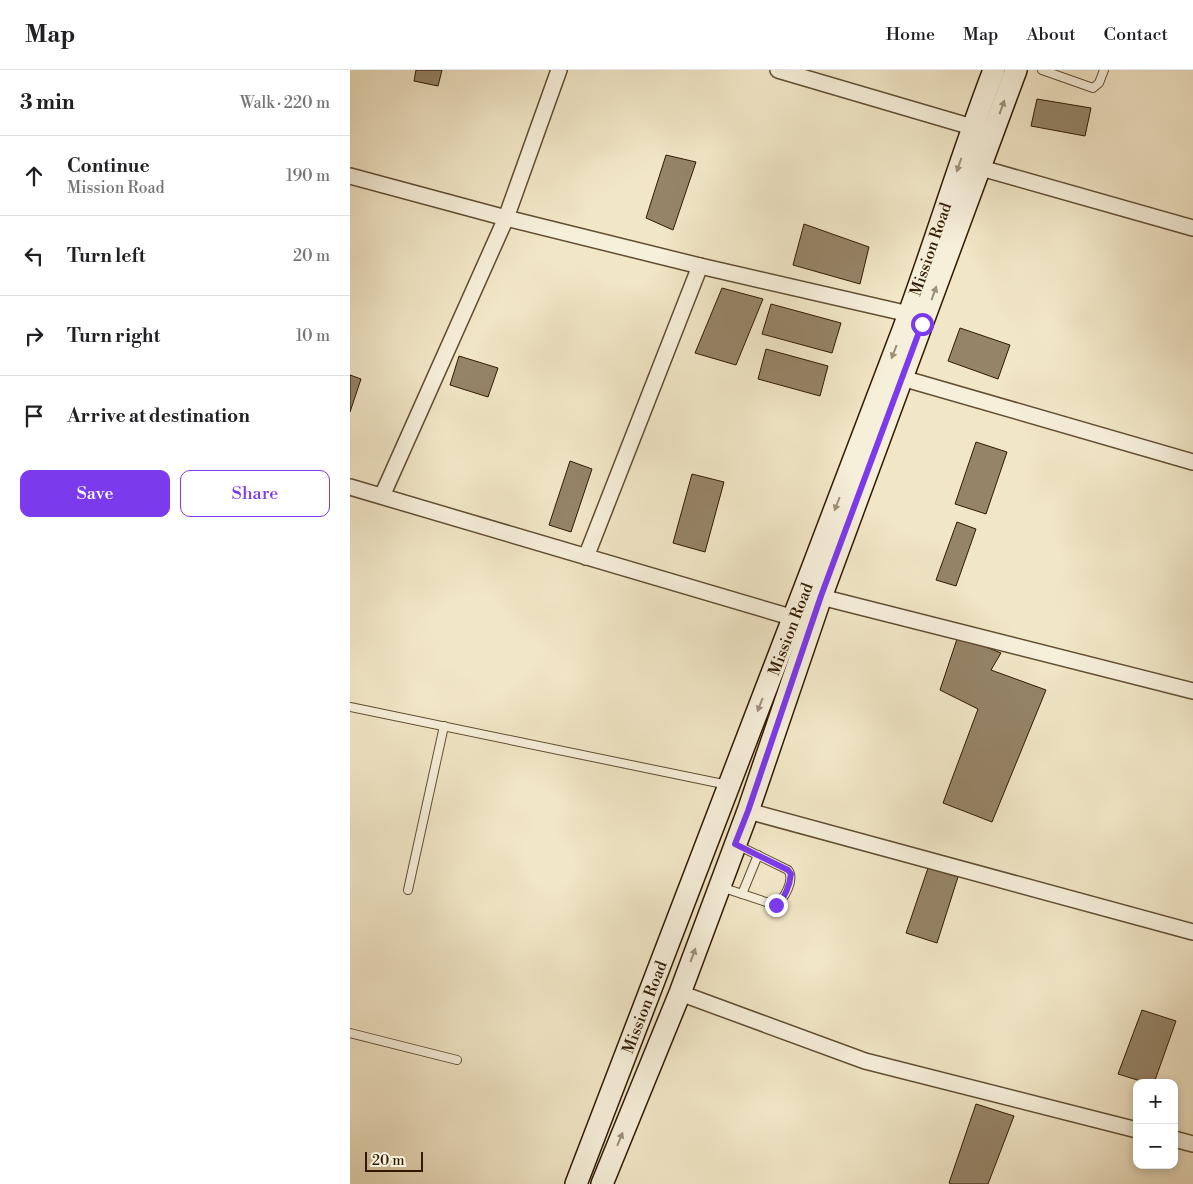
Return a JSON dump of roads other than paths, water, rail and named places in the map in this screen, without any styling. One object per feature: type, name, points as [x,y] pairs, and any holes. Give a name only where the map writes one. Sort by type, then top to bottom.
[{"type":"street","points":[[382,496],[506,218],[558,70]]},
{"type":"street","points":[[778,70],[972,127]]},
{"type":"street","name":"Mission Road","points":[[576,1184],[909,314],[972,127],[994,70]]},
{"type":"street","name":"Mission Road","points":[[602,1184],[680,993],[748,811],[821,596],[1016,70]]},
{"type":"street","points":[[980,168],[1193,228]]},
{"type":"street","points":[[350,176],[506,218],[700,266],[909,314]]},
{"type":"street","points":[[586,557],[700,266]]},
{"type":"street","points":[[902,378],[1193,462]]},
{"type":"street","points":[[350,487],[794,618]]},
{"type":"street","points":[[821,596],[1193,692]]},
{"type":"street","points":[[748,811],[1193,932]]},
{"type":"street","points":[[680,993],[865,1061],[1133,1129]]},
{"type":"street","points":[[1178,1141],[1193,1144]]},
{"type":"lane","points":[[1047,71],[1093,88],[1099,83],[1104,70]]},
{"type":"lane","points":[[350,707],[728,785]]},
{"type":"lane","points":[[408,890],[444,726]]},
{"type":"lane","points":[[719,886],[776,905],[780,903],[787,890],[791,878],[788,870],[735,844]]},
{"type":"lane","points":[[742,894],[758,855]]},
{"type":"lane","points":[[350,1033],[457,1060]]}]
